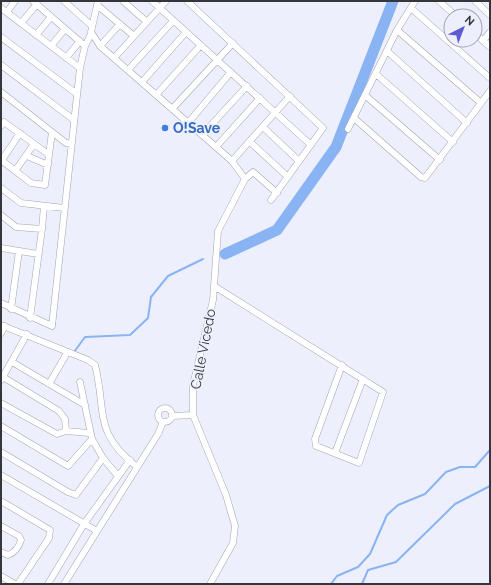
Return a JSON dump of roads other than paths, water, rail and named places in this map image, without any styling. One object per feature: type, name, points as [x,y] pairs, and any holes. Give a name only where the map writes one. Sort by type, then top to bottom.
[{"type":"street","points":[[6,12],[15,1]]},
{"type":"street","points":[[64,1],[92,26]]},
{"type":"street","points":[[123,1],[147,22]]},
{"type":"street","points":[[152,1],[311,145]]},
{"type":"street","points":[[114,58],[166,1]]},
{"type":"street","points":[[187,1],[324,128],[271,200]]},
{"type":"street","points":[[348,129],[398,30],[416,1]]},
{"type":"street","points":[[440,1],[447,8]]},
{"type":"street","points":[[475,1],[490,15]]},
{"type":"street","points":[[21,24],[35,3],[85,46]]},
{"type":"street","points":[[1,303],[30,318],[52,326],[80,68],[85,46],[91,34],[98,3],[134,36]]},
{"type":"street","points":[[1,8],[80,68]]},
{"type":"street","points":[[411,8],[490,78]]},
{"type":"street","points":[[36,35],[52,17]]},
{"type":"street","points":[[128,70],[173,21]]},
{"type":"street","points":[[100,46],[120,24]]},
{"type":"street","points":[[51,46],[65,29]]},
{"type":"street","points":[[398,30],[481,103]]},
{"type":"street","points":[[142,82],[186,32]]},
{"type":"street","points":[[490,32],[483,41],[490,46]]},
{"type":"street","points":[[91,34],[100,46],[232,161],[245,179],[253,172],[277,193]]},
{"type":"street","points":[[1,37],[78,94]]},
{"type":"street","points":[[66,58],[80,42]]},
{"type":"street","points":[[172,109],[232,43]]},
{"type":"street","points":[[156,95],[201,45]]},
{"type":"street","points":[[387,51],[467,123]]},
{"type":"street","points":[[1,65],[74,120]]},
{"type":"street","points":[[188,123],[231,72]]},
{"type":"street","points":[[376,74],[453,142]]},
{"type":"street","points":[[202,135],[247,86]]},
{"type":"street","points":[[354,118],[421,177],[425,178],[440,160],[490,91]]},
{"type":"street","points":[[1,92],[66,143],[71,144]]},
{"type":"street","points":[[232,161],[290,96]]},
{"type":"street","points":[[366,96],[440,160]]},
{"type":"street","points":[[216,147],[260,98]]},
{"type":"street","points":[[1,126],[4,122],[48,154]]},
{"type":"street","points":[[263,127],[299,161]]},
{"type":"street","points":[[20,133],[1,160],[31,183],[45,185],[52,132]]},
{"type":"street","points":[[250,142],[288,177]]},
{"type":"street","points":[[15,171],[34,144]]},
{"type":"street","points":[[27,156],[48,165]]},
{"type":"street","name":"Calle Vicedo","points":[[210,584],[232,543],[235,526],[226,495],[193,415],[193,385],[214,286],[218,231],[245,179]]},
{"type":"street","points":[[1,188],[21,203],[64,208]]},
{"type":"street","points":[[30,318],[44,206]]},
{"type":"street","points":[[1,215],[16,227],[42,229]]},
{"type":"street","points":[[2,250],[38,254]]},
{"type":"street","points":[[11,309],[19,251]]},
{"type":"street","points":[[214,286],[342,365],[363,378],[383,392],[359,463],[316,446],[315,439],[342,365]]},
{"type":"street","points":[[1,333],[3,325],[88,360],[95,365],[103,423],[106,433],[113,443],[138,467]]},
{"type":"street","points":[[27,334],[2,379],[60,411],[65,419],[66,432]]},
{"type":"street","points":[[49,384],[68,353]]},
{"type":"street","points":[[12,362],[85,405]]},
{"type":"street","points":[[335,453],[363,378]]},
{"type":"street","points":[[80,382],[91,436],[103,458],[117,475]]},
{"type":"street","points":[[1,403],[57,434],[66,432],[91,436]]},
{"type":"street","points":[[161,408],[168,408],[172,411],[172,416],[169,421],[163,422],[157,415],[161,408]]},
{"type":"street","points":[[172,416],[193,415]]},
{"type":"street","points":[[64,584],[138,467],[158,434],[163,422]]},
{"type":"street","points":[[1,426],[68,466],[91,436]]},
{"type":"street","points":[[1,452],[68,492],[76,494],[103,458]]},
{"type":"street","points":[[48,584],[84,524],[117,475],[130,460]]},
{"type":"street","points":[[1,475],[97,532]]},
{"type":"street","points":[[1,501],[50,530],[49,538],[18,584]]},
{"type":"street","points":[[1,526],[19,536],[21,540],[20,544],[12,553],[8,555],[1,552]]},
{"type":"street","points":[[1,576],[15,584]]},
{"type":"waterway","points":[[225,254],[277,230],[336,147],[393,1]]},
{"type":"waterway","points":[[74,352],[85,337],[130,335],[148,318],[151,297],[168,276],[203,259]]},
{"type":"waterway","points":[[331,584],[337,576],[358,567],[370,554],[387,515],[398,505],[425,494],[446,472],[460,467],[475,467],[490,450]]},
{"type":"waterway","points":[[362,584],[368,570],[396,562],[455,504],[490,486]]},
{"type":"place","name":"O!Save","points":[[165,128]]}]
